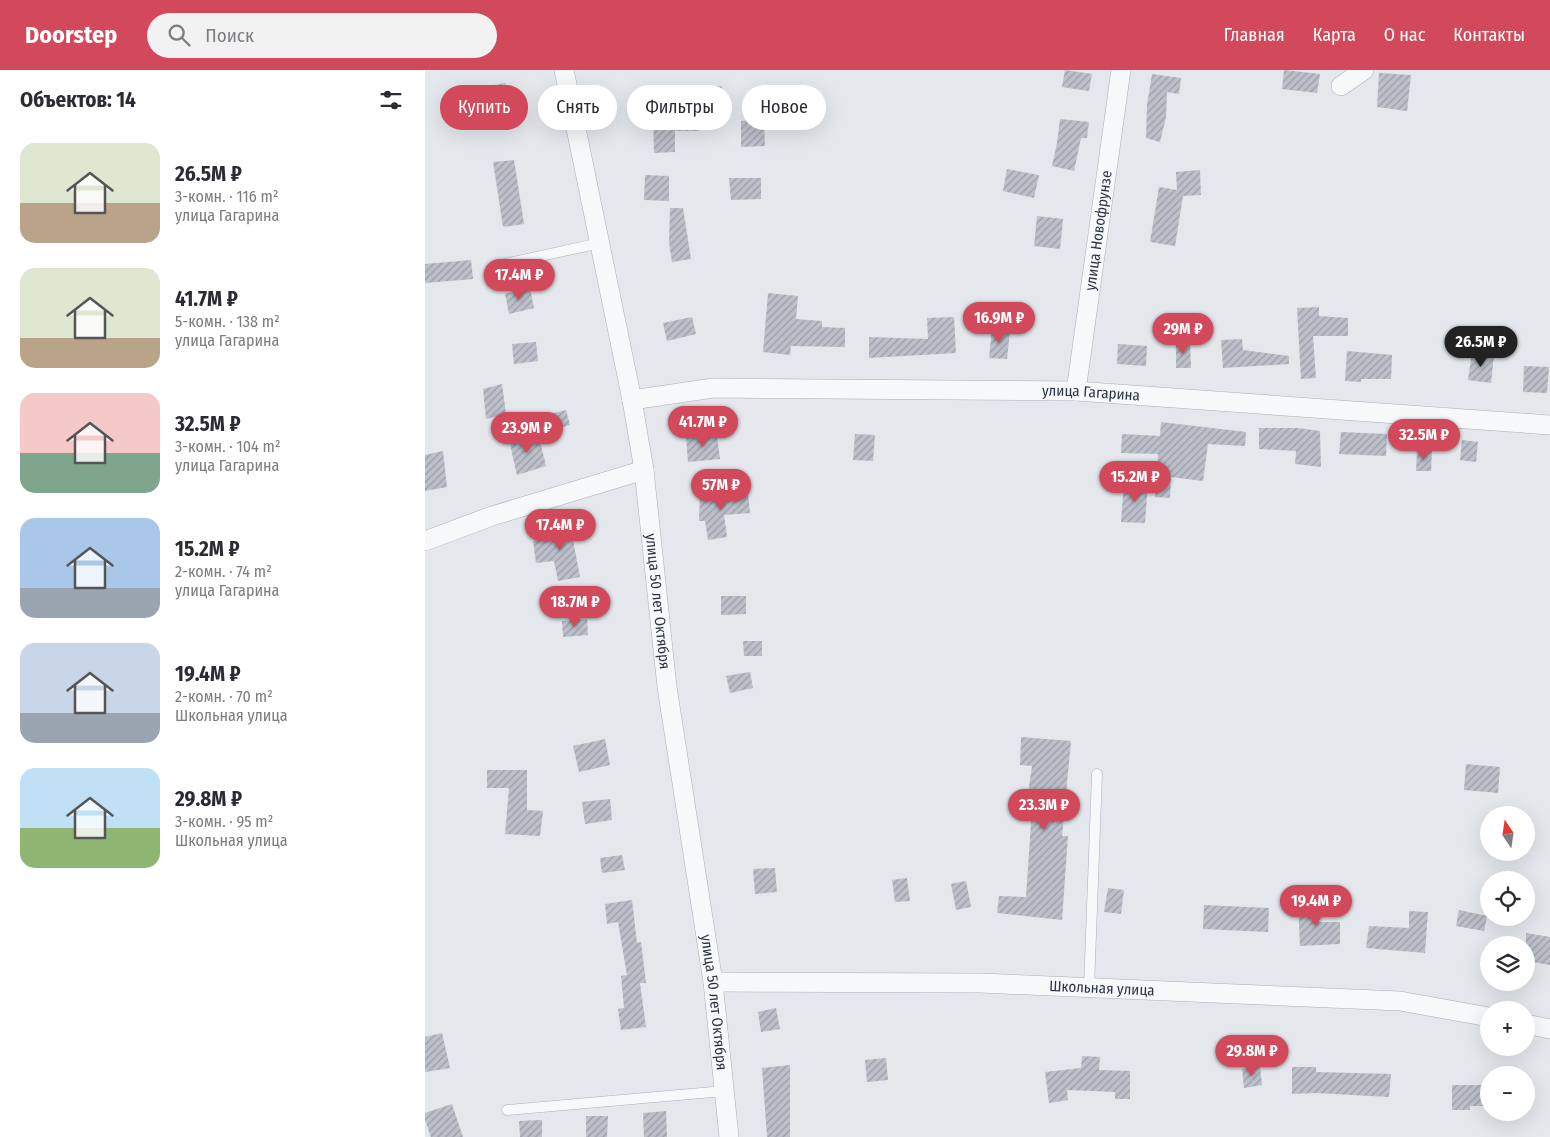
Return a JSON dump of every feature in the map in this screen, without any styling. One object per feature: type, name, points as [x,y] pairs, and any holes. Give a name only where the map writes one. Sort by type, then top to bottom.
[{"type":"street","name":"улица 50 лет Октября","points":[[564,70],[632,400],[644,470],[667,687],[713,982],[729,1137]]},
{"type":"street","name":"улица Новофрунзе","points":[[1076,391],[1121,70]]},
{"type":"street","points":[[1341,86],[1364,70]]},
{"type":"street","name":"улица Гагарина","points":[[632,400],[713,388],[1076,391],[1550,425]]},
{"type":"street","points":[[425,540],[492,516],[644,470]]},
{"type":"street","name":"Школьная улица","points":[[713,982],[980,983],[1400,1001],[1480,1016]]},
{"type":"street","points":[[1535,1026],[1550,1029]]},
{"type":"lane","points":[[500,265],[600,243]]},
{"type":"lane","points":[[1089,988],[1097,774]]},
{"type":"lane","points":[[507,1110],[724,1091]]},
{"type":"building","points":[[1065,70],[1092,74],[1089,91],[1062,87]]},
{"type":"building","points":[[1284,70],[1320,74],[1317,93],[1282,89]]},
{"type":"building","points":[[1379,73],[1411,75],[1407,111],[1377,107]]},
{"type":"building","points":[[1152,74],[1181,78],[1179,94],[1167,92],[1166,117],[1160,142],[1146,138],[1147,105]]},
{"type":"building","points":[[1060,119],[1089,122],[1087,138],[1081,138],[1074,171],[1052,166]]},
{"type":"building","points":[[741,121],[742,130],[764,130],[765,146],[741,147]]},
{"type":"building","points":[[653,130],[699,130],[675,131],[675,152],[654,153]]},
{"type":"building","points":[[514,160],[524,224],[503,227],[493,162]]},
{"type":"building","points":[[1007,169],[1039,175],[1034,198],[1003,191]]},
{"type":"building","points":[[1200,170],[1201,195],[1183,196],[1175,246],[1150,242],[1159,187],[1177,190],[1176,172]]},
{"type":"building","points":[[645,175],[669,176],[669,201],[644,200]]},
{"type":"building","points":[[729,178],[761,178],[761,199],[731,200]]},
{"type":"building","points":[[670,208],[683,208],[691,259],[672,262],[669,243]]},
{"type":"building","points":[[1037,216],[1063,219],[1060,249],[1034,246]]},
{"type":"building","points":[[471,260],[473,279],[425,283],[425,264]]},
{"type":"building","points":[[530,288],[534,308],[509,314],[505,294]]},
{"type":"building","points":[[768,293],[798,296],[796,319],[822,321],[822,327],[845,328],[845,347],[791,346],[790,355],[763,352]]},
{"type":"building","points":[[1319,307],[1319,316],[1348,318],[1348,336],[1313,336],[1316,378],[1301,379],[1297,308]]},
{"type":"building","points":[[692,317],[696,334],[667,341],[663,323]]},
{"type":"building","points":[[954,317],[956,353],[869,358],[869,337],[928,339],[927,318]]},
{"type":"building","points":[[992,329],[1010,331],[1007,359],[989,358]]},
{"type":"building","points":[[1242,339],[1243,350],[1289,356],[1289,364],[1223,368],[1221,340]]},
{"type":"building","points":[[536,342],[538,361],[514,364],[512,344]]},
{"type":"building","points":[[1190,342],[1191,368],[1176,368],[1176,343]]},
{"type":"building","points":[[1118,344],[1147,346],[1146,366],[1117,364]]},
{"type":"building","points":[[1347,351],[1392,355],[1391,379],[1361,379],[1361,382],[1345,381]]},
{"type":"building","points":[[1472,352],[1494,355],[1491,383],[1468,380]]},
{"type":"building","points":[[1524,366],[1549,367],[1547,393],[1523,392]]},
{"type":"building","points":[[502,384],[506,414],[486,419],[483,389]]},
{"type":"building","points":[[566,410],[570,425],[550,430],[546,415]]},
{"type":"building","points":[[1161,422],[1246,432],[1245,446],[1208,444],[1203,481],[1171,477],[1170,498],[1155,497],[1158,454],[1121,453],[1122,434],[1160,436]]},
{"type":"building","points":[[1259,428],[1298,428],[1320,431],[1321,467],[1295,464],[1296,451],[1259,449]]},
{"type":"building","points":[[1341,432],[1387,434],[1386,456],[1339,454]]},
{"type":"building","points":[[538,433],[546,466],[517,475],[509,440]]},
{"type":"building","points":[[855,434],[875,435],[873,461],[853,460]]},
{"type":"building","points":[[717,435],[720,459],[688,462],[686,437]]},
{"type":"building","points":[[1462,440],[1478,442],[1476,462],[1460,460]]},
{"type":"building","points":[[1417,450],[1432,451],[1431,471],[1416,471]]},
{"type":"building","points":[[443,451],[447,487],[425,491],[425,455]]},
{"type":"building","points":[[1124,482],[1148,483],[1145,523],[1121,522]]},
{"type":"building","points":[[700,492],[726,492],[726,495],[748,493],[750,513],[724,515],[727,537],[708,540],[705,521],[699,521]]},
{"type":"building","points":[[574,522],[577,539],[573,540],[580,577],[558,581],[554,561],[536,563],[533,541],[551,539],[549,526]]},
{"type":"building","points":[[721,596],[746,596],[746,614],[721,615]]},
{"type":"building","points":[[587,619],[588,635],[563,637],[562,621]]},
{"type":"building","points":[[743,641],[762,641],[762,656],[744,656]]},
{"type":"building","points":[[750,672],[753,688],[730,693],[726,676]]},
{"type":"building","points":[[1021,737],[1071,741],[1062,836],[1068,836],[1062,920],[997,913],[999,896],[1026,897],[1032,809],[1026,809],[1032,766],[1020,765]]},
{"type":"building","points":[[605,739],[610,765],[579,772],[573,746]]},
{"type":"building","points":[[1466,764],[1500,767],[1498,793],[1464,790]]},
{"type":"building","points":[[487,770],[527,770],[527,810],[543,811],[540,836],[505,834],[509,788],[487,788]]},
{"type":"building","points":[[610,799],[612,820],[585,824],[582,802]]},
{"type":"building","points":[[622,855],[625,870],[602,873],[600,858]]},
{"type":"building","points":[[775,868],[777,892],[755,894],[753,869]]},
{"type":"building","points":[[907,878],[910,901],[895,902],[892,880]]},
{"type":"building","points":[[966,881],[971,907],[956,910],[951,884]]},
{"type":"building","points":[[1108,888],[1124,890],[1121,914],[1104,912]]},
{"type":"building","points":[[632,900],[637,943],[641,942],[646,983],[640,983],[646,1027],[621,1030],[618,1009],[624,1008],[621,976],[627,975],[618,922],[607,924],[605,904]]},
{"type":"building","points":[[1317,901],[1319,922],[1340,922],[1340,944],[1300,946],[1298,903]]},
{"type":"building","points":[[1204,905],[1269,908],[1268,932],[1203,929]]},
{"type":"building","points":[[1459,910],[1480,914],[1480,926],[1485,926],[1484,931],[1456,926]]},
{"type":"building","points":[[1409,911],[1428,912],[1425,953],[1366,948],[1369,926],[1409,928]]},
{"type":"building","points":[[1526,933],[1550,937],[1550,965],[1535,962],[1535,936],[1526,936]]},
{"type":"building","points":[[776,1008],[780,1029],[761,1032],[758,1012]]},
{"type":"building","points":[[442,1033],[450,1068],[425,1072],[425,1037]]},
{"type":"building","points":[[1082,1056],[1100,1057],[1099,1070],[1130,1071],[1130,1099],[1115,1099],[1115,1092],[1067,1090],[1068,1100],[1049,1103],[1045,1072],[1081,1068]]},
{"type":"building","points":[[886,1058],[888,1080],[867,1082],[865,1060]]},
{"type":"building","points":[[790,1065],[790,1137],[767,1137],[762,1068]]},
{"type":"building","points":[[1260,1066],[1262,1085],[1244,1088],[1242,1069]]},
{"type":"building","points":[[1292,1067],[1316,1067],[1316,1072],[1391,1074],[1389,1097],[1316,1093],[1292,1094]]},
{"type":"building","points":[[1452,1085],[1480,1085],[1480,1106],[1470,1106],[1470,1110],[1452,1110]]},
{"type":"building","points":[[452,1104],[463,1137],[431,1137],[425,1120],[425,1113]]},
{"type":"building","points":[[666,1111],[667,1137],[644,1137],[643,1113]]},
{"type":"building","points":[[586,1116],[608,1116],[607,1137],[586,1137]]},
{"type":"building","points":[[542,1120],[542,1137],[520,1137],[519,1121]]}]
